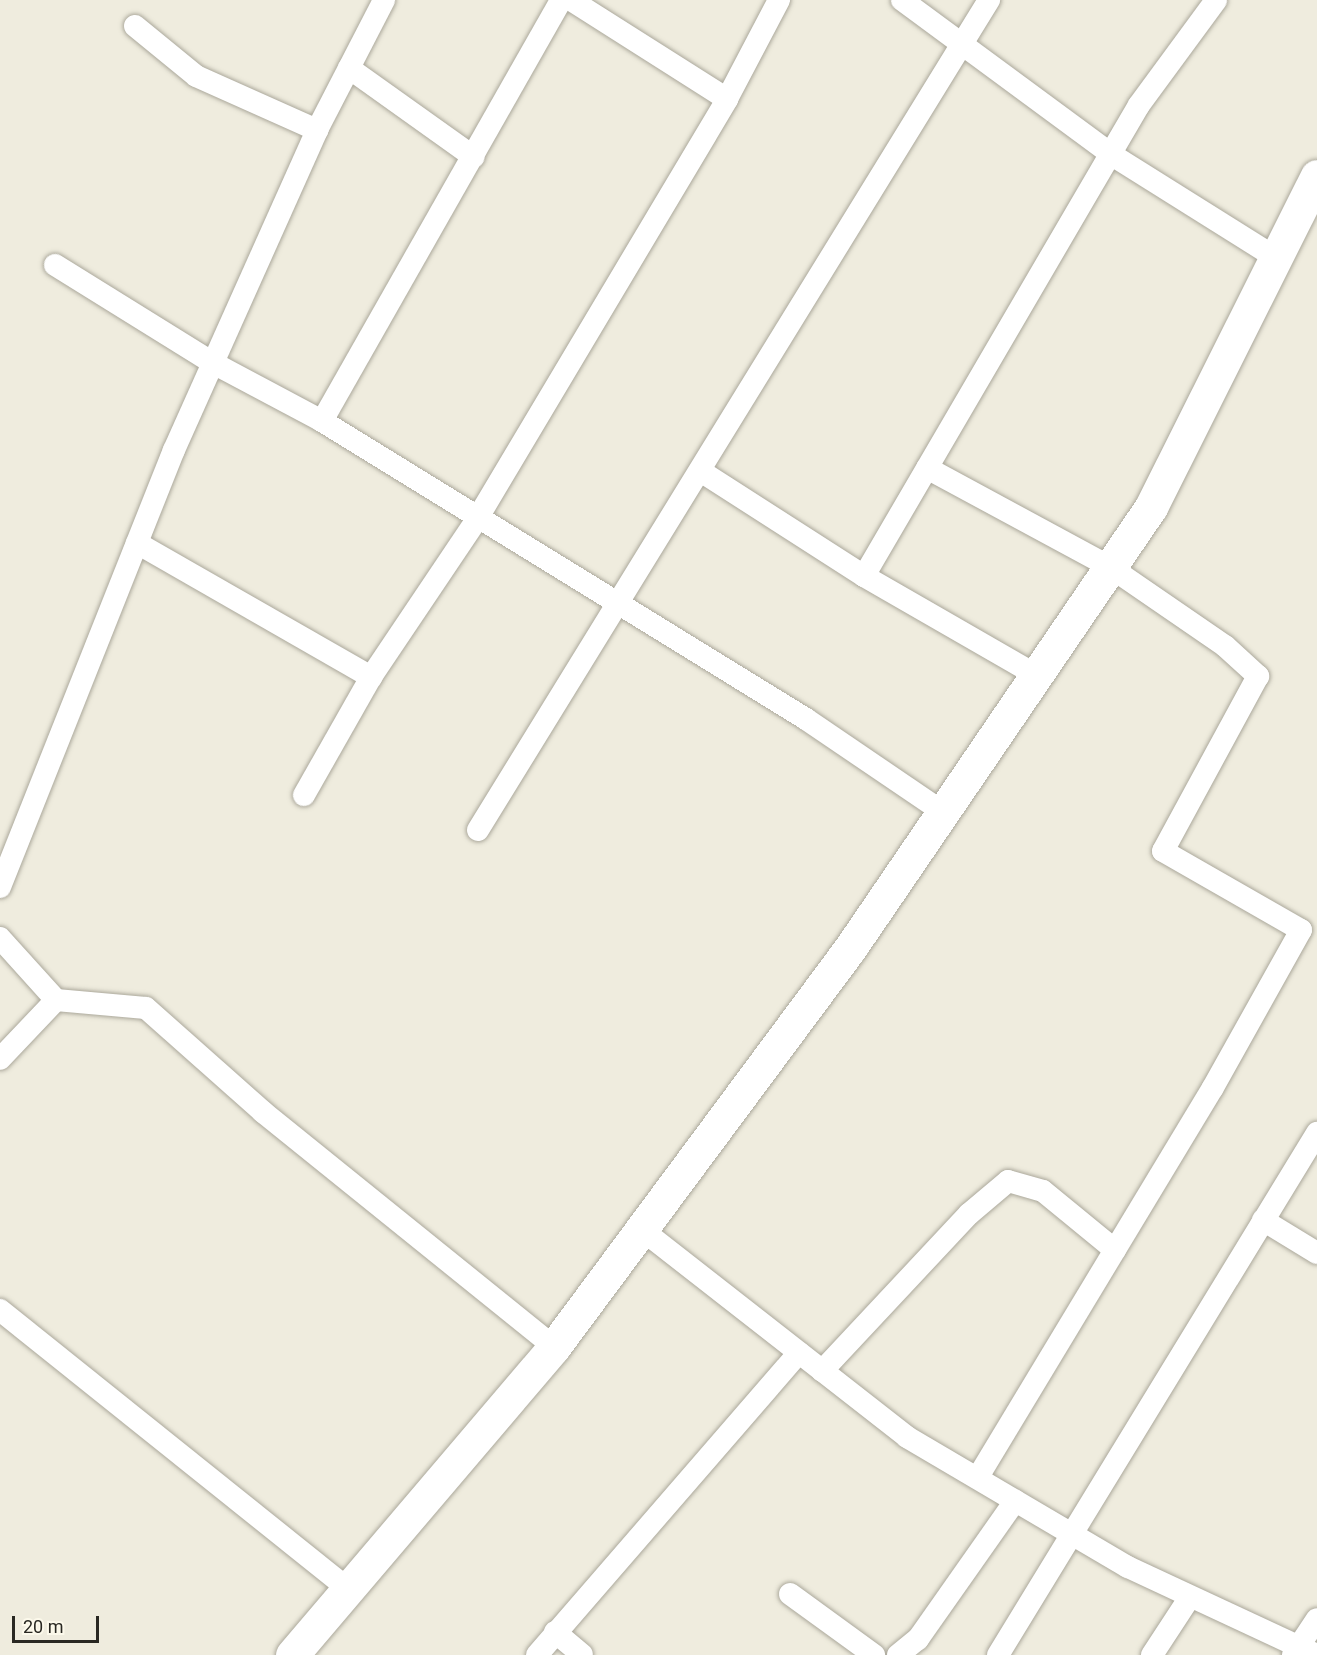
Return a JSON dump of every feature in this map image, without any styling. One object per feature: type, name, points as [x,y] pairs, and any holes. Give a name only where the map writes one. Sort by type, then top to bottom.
[{"type":"street","points":[[0,887],[137,543],[213,363],[317,130],[384,0]]},
{"type":"street","points":[[322,421],[474,157],[561,0]]},
{"type":"street","points":[[571,0],[727,99]]},
{"type":"street","points":[[304,795],[371,677],[477,519],[727,99],[779,0]]},
{"type":"street","points":[[902,0],[961,40],[1112,155],[1276,258]]},
{"type":"street","points":[[478,830],[620,606],[961,40],[989,0]]},
{"type":"street","points":[[864,576],[1112,155],[1139,105],[1216,0]]},
{"type":"street","points":[[135,26],[196,76],[317,130]]},
{"type":"street","points":[[349,68],[474,157]]},
{"type":"street","points":[[294,1654],[554,1347],[851,947],[1151,507],[1317,176]]},
{"type":"street","points":[[55,265],[213,363],[322,421],[477,519],[806,719],[943,812]]},
{"type":"street","points":[[927,468],[1110,567],[1225,646],[1258,676],[1163,851],[1301,930],[1115,1250],[977,1478]]},
{"type":"street","points":[[702,472],[864,576],[1036,675]]},
{"type":"street","points":[[137,543],[371,677]]},
{"type":"street","points":[[0,938],[56,1000],[146,1008],[263,1112],[554,1347]]},
{"type":"street","points":[[0,1059],[56,1000]]},
{"type":"street","points":[[998,1655],[1069,1533],[1317,1133]]},
{"type":"street","points":[[822,1371],[969,1214],[1008,1181],[1043,1191],[1115,1250]]},
{"type":"street","points":[[1263,1220],[1317,1253]]},
{"type":"street","points":[[641,1229],[907,1437],[1069,1533],[1190,1597],[1303,1652],[1317,1619]]},
{"type":"street","points":[[0,1310],[348,1589]]},
{"type":"street","points":[[537,1655],[800,1353]]},
{"type":"street","points":[[898,1655],[918,1639],[1015,1501]]},
{"type":"street","points":[[790,1594],[874,1655]]},
{"type":"street","points":[[1152,1655],[1190,1597]]},
{"type":"street","points":[[555,1632],[582,1655]]}]
